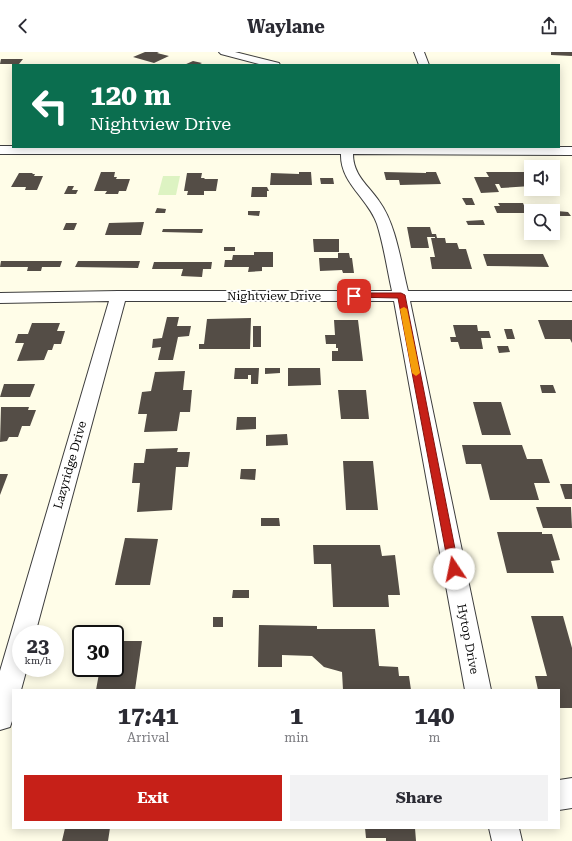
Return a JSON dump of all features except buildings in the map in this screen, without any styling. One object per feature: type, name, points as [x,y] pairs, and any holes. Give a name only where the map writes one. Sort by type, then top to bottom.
[{"type":"street","points":[[224,52],[271,64]]},
{"type":"street","points":[[419,52],[424,64]]},
{"type":"street","points":[[0,150],[347,151],[462,149],[572,151]]},
{"type":"street","name":"Hytop Drive","points":[[347,151],[347,163],[352,177],[374,203],[384,224],[401,295],[478,689]]},
{"type":"street","name":"Nightview Drive","points":[[0,298],[401,295],[572,296]]},
{"type":"street","name":"Lazyridge Drive","points":[[26,625],[118,296]]},
{"type":"street","points":[[0,717],[12,674]]},
{"type":"street","points":[[560,795],[572,793]]},
{"type":"street","points":[[504,829],[507,841]]},
{"type":"green space","points":[[163,176],[180,176],[176,195],[158,195]]},
{"type":"slow traffic","points":[[404,309],[416,373]]},
{"type":"route","points":[[354,296],[401,295],[454,569]]}]
